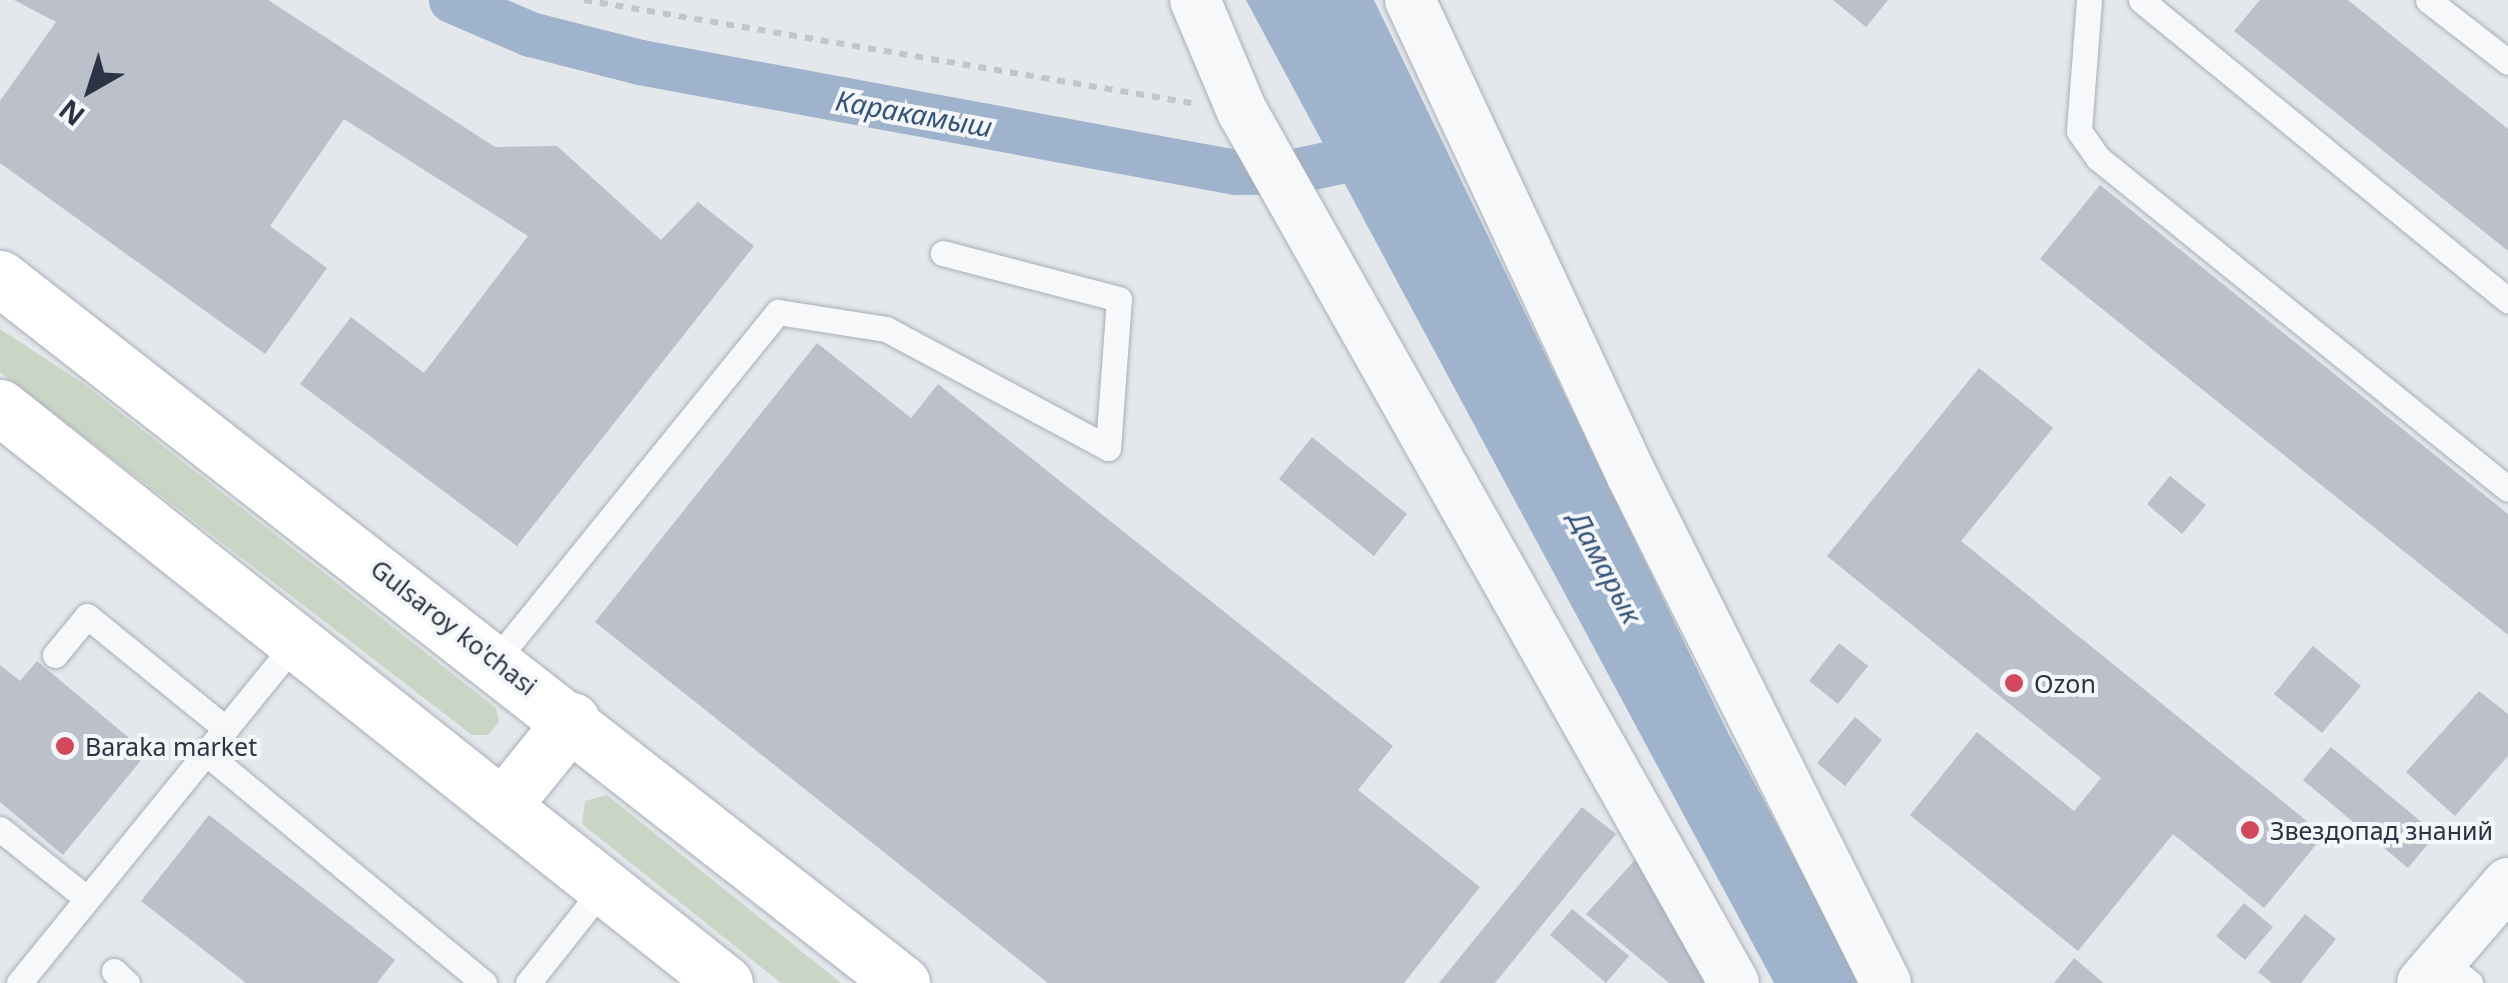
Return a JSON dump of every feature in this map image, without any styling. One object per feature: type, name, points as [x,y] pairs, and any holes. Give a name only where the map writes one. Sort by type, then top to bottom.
[{"type":"main road","name":"Gulsaroy ko'chasi","points":[[0,278],[496,660],[902,983]]},
{"type":"main road","points":[[0,406],[726,983]]},
{"type":"main road","points":[[504,804],[572,720]]},
{"type":"street","points":[[1195,0],[1249,121],[1302,221],[1734,983]]},
{"type":"street","points":[[1410,0],[1649,512],[1886,983]]},
{"type":"street","points":[[2444,976],[2508,882]]},
{"type":"lane","points":[[2089,0],[2079,131],[2098,158],[2508,489]]},
{"type":"lane","points":[[2141,0],[2508,300]]},
{"type":"lane","points":[[2428,0],[2508,62]]},
{"type":"lane","points":[[496,660],[778,312],[886,329],[1108,448],[1119,299],[943,252]]},
{"type":"lane","points":[[55,655],[87,616],[226,729]]},
{"type":"lane","points":[[18,983],[299,640]]},
{"type":"lane","points":[[206,753],[484,983]]},
{"type":"lane","points":[[0,829],[86,898]]},
{"type":"lane","points":[[530,982],[605,886]]},
{"type":"path","points":[[584,0],[1249,121]]},
{"type":"green space","points":[[0,329],[84,384],[496,708],[499,722],[488,735],[472,735],[0,372]]},
{"type":"green space","points":[[607,795],[841,983],[781,983],[582,824],[585,801]]},
{"type":"water","name":"Дамарык","points":[[1246,0],[1374,0],[1728,733],[1861,983],[1774,983]]},
{"type":"building","points":[[14,0],[268,0],[495,147],[557,146],[661,240],[698,202],[754,246],[517,546],[300,384],[351,317],[424,373],[528,236],[344,119],[270,226],[327,268],[265,354],[0,163],[0,101],[56,22]]},
{"type":"building","points":[[1833,0],[1888,0],[1866,27]]},
{"type":"building","points":[[2260,0],[2348,0],[2508,129],[2508,251],[2234,31]]},
{"type":"building","points":[[2100,185],[2508,514],[2508,635],[2040,259]]},
{"type":"building","points":[[817,343],[911,418],[938,384],[1393,746],[1358,790],[1480,887],[1404,983],[1048,983],[595,622]]},
{"type":"building","points":[[1979,368],[2053,428],[1961,541],[2324,835],[2264,908],[2173,834],[2078,951],[1910,815],[1977,732],[2074,811],[2101,778],[1827,556]]},
{"type":"building","points":[[1312,437],[1407,514],[1374,556],[1279,479]]},
{"type":"building","points":[[2170,476],[2206,505],[2182,534],[2147,504]]},
{"type":"building","points":[[1839,643],[1868,666],[1838,704],[1809,681]]},
{"type":"building","points":[[2313,646],[2361,686],[2322,733],[2274,694]]},
{"type":"building","points":[[37,661],[147,753],[63,855],[0,802],[0,665],[20,681]]},
{"type":"building","points":[[2479,691],[2508,714],[2508,756],[2455,816],[2406,772]]},
{"type":"building","points":[[1855,717],[1882,740],[1845,786],[1817,763]]},
{"type":"building","points":[[2331,747],[2436,834],[2408,868],[2303,780]]},
{"type":"building","points":[[1582,807],[1616,834],[1495,983],[1439,983]]},
{"type":"building","points":[[209,815],[395,960],[377,983],[246,983],[141,901]]},
{"type":"building","points":[[1644,850],[1719,966],[1705,983],[1669,983],[1586,914]]},
{"type":"building","points":[[2244,903],[2273,927],[2245,960],[2216,936]]},
{"type":"building","points":[[1572,909],[1629,956],[1606,983],[1550,935]]},
{"type":"building","points":[[2305,914],[2336,939],[2301,983],[2272,983],[2258,972]]},
{"type":"building","points":[[2074,958],[2104,983],[2054,983]]},
{"type":"waterway","name":"Каракамыш","points":[[451,0],[530,34],[640,62],[1236,172],[1294,171],[1386,151]]},
{"type":"place","name":"Ozon","points":[[2014,683]]},
{"type":"place","name":"Baraka market","points":[[65,746]]},
{"type":"place","name":"Звездопад знаний","points":[[2250,830]]}]
